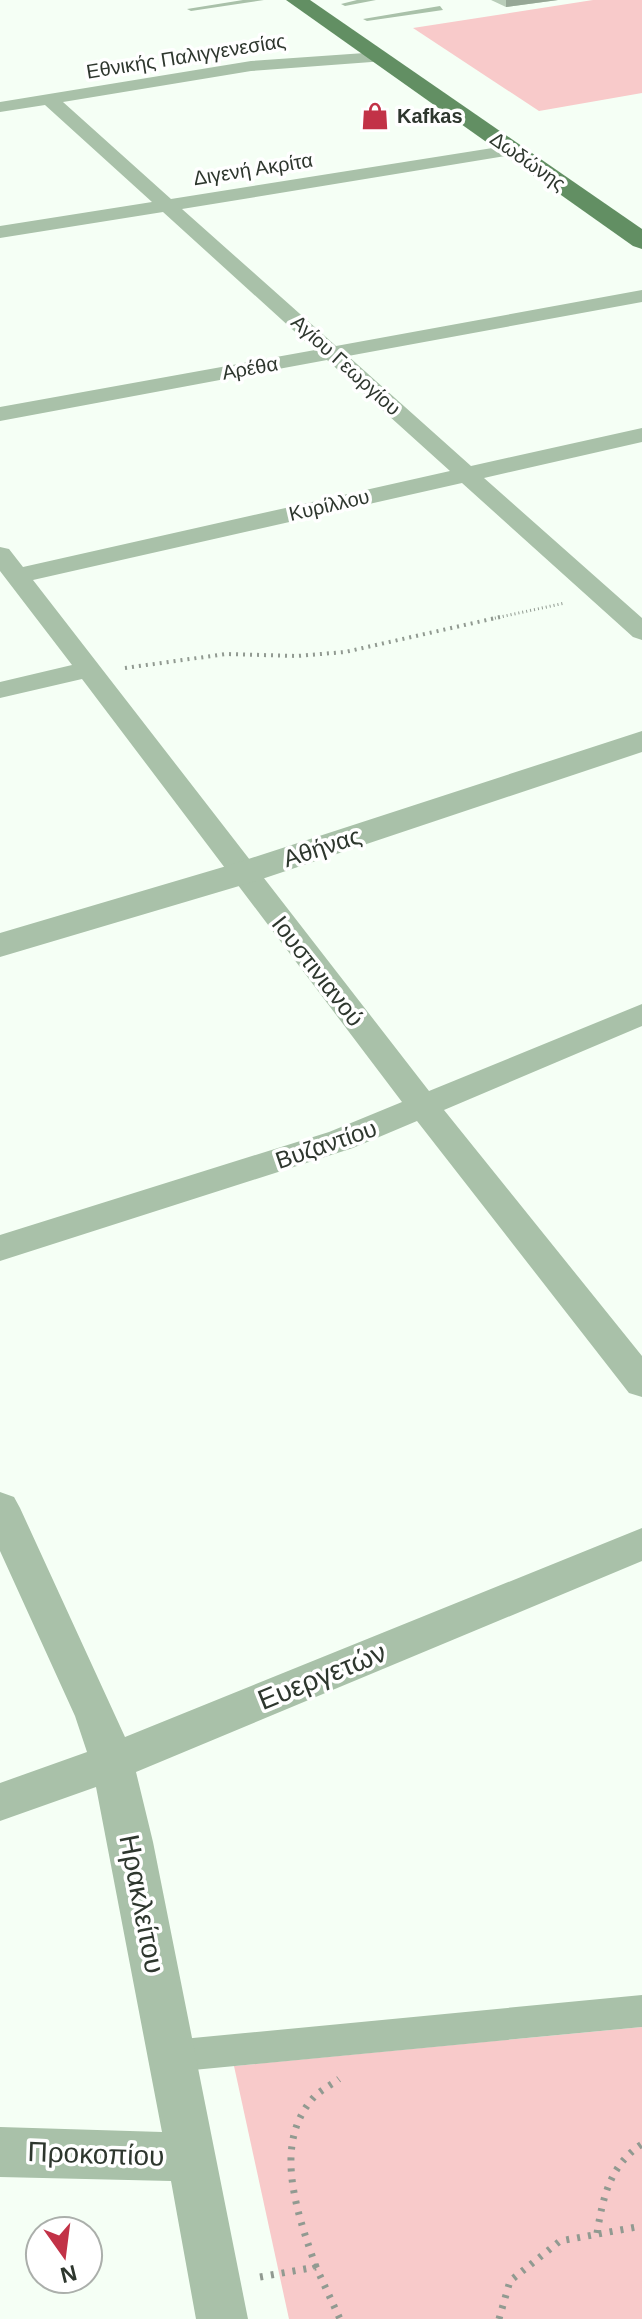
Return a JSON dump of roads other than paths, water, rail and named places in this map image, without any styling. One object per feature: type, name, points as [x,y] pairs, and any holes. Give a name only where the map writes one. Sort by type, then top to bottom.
[{"type":"main road","name":"Δωδώνης","points":[[296,0],[642,241]]},
{"type":"main road","points":[[342,2],[370,10],[390,35]]},
{"type":"street","name":"Εθνικής Παλιγγενεσίας","points":[[0,107],[266,64],[379,57]]},
{"type":"street","name":"Αγίου Γεωργίου","points":[[49,99],[642,632]]},
{"type":"street","name":"Διγενή Ακρίτα","points":[[0,232],[512,150]]},
{"type":"street","name":"Αρέθα","points":[[0,414],[642,296]]},
{"type":"street","name":"Κυρίλλου","points":[[8,565],[467,474],[642,435]]},
{"type":"street","name":"Ιουστινιανού","points":[[8,565],[424,1107],[642,1383]]},
{"type":"street","points":[[0,690],[86,670]]},
{"type":"street","name":"Αθήνας","points":[[0,945],[243,873],[642,741]]},
{"type":"street","name":"Βυζαντίου","points":[[0,1248],[341,1140],[642,1014]]},
{"type":"street","name":"Ηρακλείτου","points":[[0,1508],[96,1716],[112,1762],[131,1842],[219,2302]]},
{"type":"street","name":"Ευεργετών","points":[[0,1802],[112,1762],[642,1544]]},
{"type":"street","points":[[172,2056],[642,2011]]},
{"type":"street","name":"Προκοπίου","points":[[0,2152],[192,2157]]},
{"type":"lane","points":[[191,9],[260,0]]},
{"type":"lane","points":[[370,10],[440,8]]},
{"type":"place","name":"Kafkas","points":[[375,116]]}]
